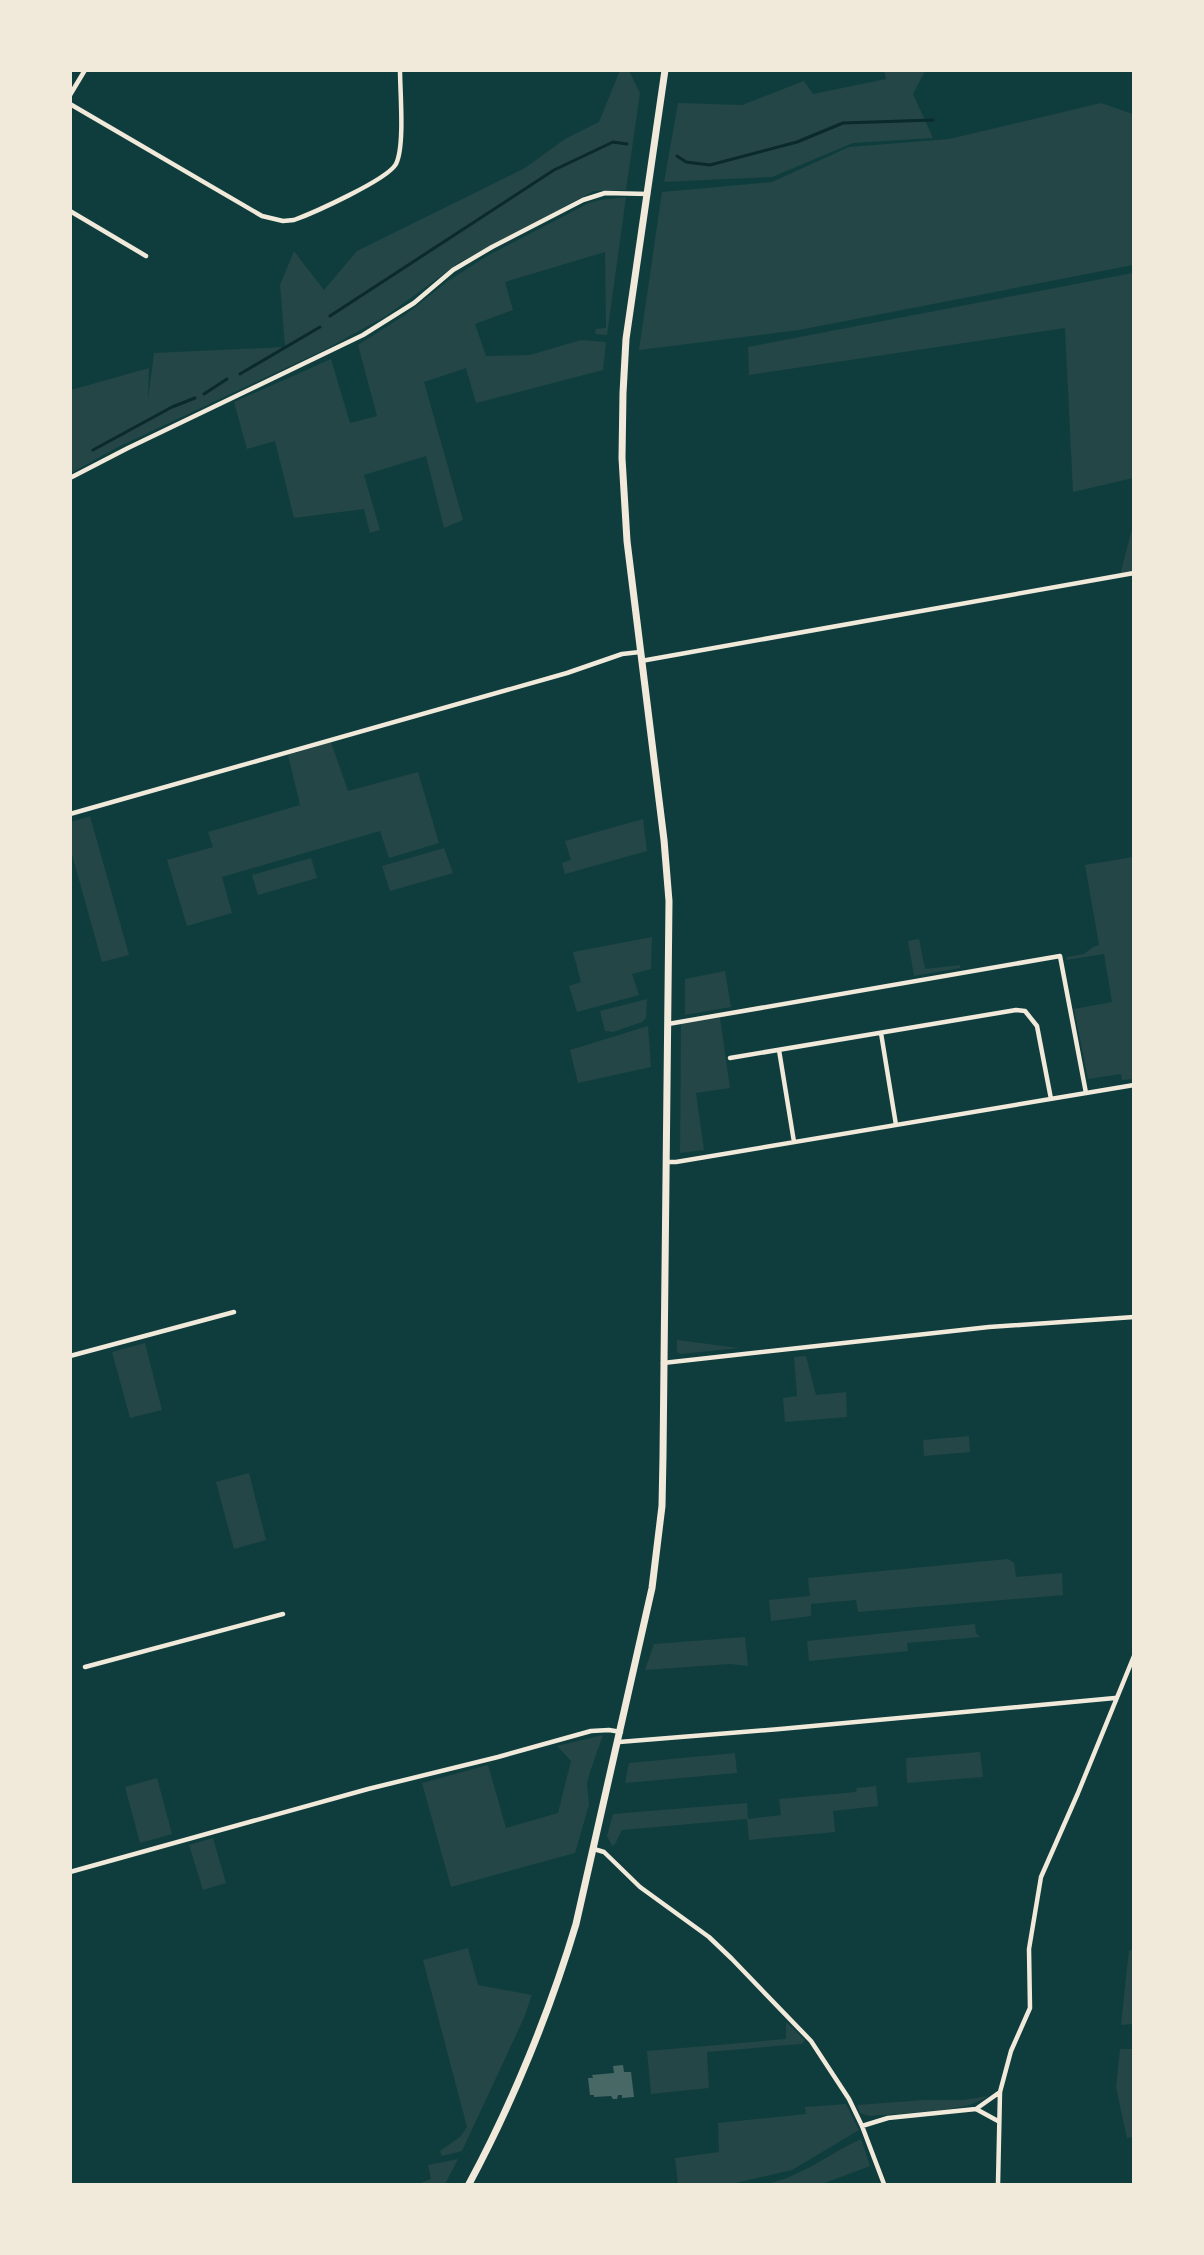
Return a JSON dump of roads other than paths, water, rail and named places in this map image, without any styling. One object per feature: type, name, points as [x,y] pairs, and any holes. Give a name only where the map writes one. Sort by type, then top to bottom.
[{"type":"main road","points":[[469,2184],[498,2124],[557,1982],[576,1924],[648,1613],[662,1506],[669,901],[666,853],[624,509],[622,413],[627,330],[665,70]]},
{"type":"street","points":[[70,95],[85,70]]},
{"type":"street","points":[[70,104],[262,216],[283,221],[294,220],[382,178],[396,164],[400,146],[400,70]]},
{"type":"street","points":[[70,478],[363,335],[414,303],[453,270],[583,200],[605,193],[648,194]]},
{"type":"street","points":[[70,211],[146,256]]},
{"type":"street","points":[[641,661],[1134,573]]},
{"type":"street","points":[[70,814],[567,672],[622,654],[640,652]]},
{"type":"street","points":[[668,1024],[1060,956],[1086,1093]]},
{"type":"street","points":[[730,1058],[1016,1010],[1025,1011],[1032,1017],[1039,1032],[1051,1099]]},
{"type":"street","points":[[881,1033],[896,1125]]},
{"type":"street","points":[[779,1050],[794,1142]]},
{"type":"street","points":[[666,1162],[1134,1085]]},
{"type":"street","points":[[70,1356],[234,1312]]},
{"type":"street","points":[[663,1363],[989,1327],[1134,1317]]},
{"type":"street","points":[[85,1667],[283,1614]]},
{"type":"street","points":[[998,2184],[1000,2092],[1011,2051],[1030,2008],[1029,1949],[1041,1877],[1134,1656]]},
{"type":"street","points":[[619,1742],[1115,1698]]},
{"type":"street","points":[[70,1872],[368,1789],[591,1731],[621,1732]]},
{"type":"street","points":[[594,1849],[604,1852],[640,1887],[709,1937],[739,1965],[814,2044],[842,2087],[862,2126],[884,2184]]},
{"type":"street","points":[[862,2126],[888,2118],[976,2109],[1000,2092]]},
{"type":"street","points":[[976,2109],[998,2121]]},
{"type":"waterway","points":[[677,156],[686,162],[710,165],[797,142],[843,123],[933,120]]},
{"type":"waterway","points":[[330,316],[554,170],[613,142],[627,144]]},
{"type":"waterway","points":[[240,374],[320,327]]},
{"type":"waterway","points":[[204,394],[227,379]]},
{"type":"waterway","points":[[93,450],[172,407],[195,398]]}]
